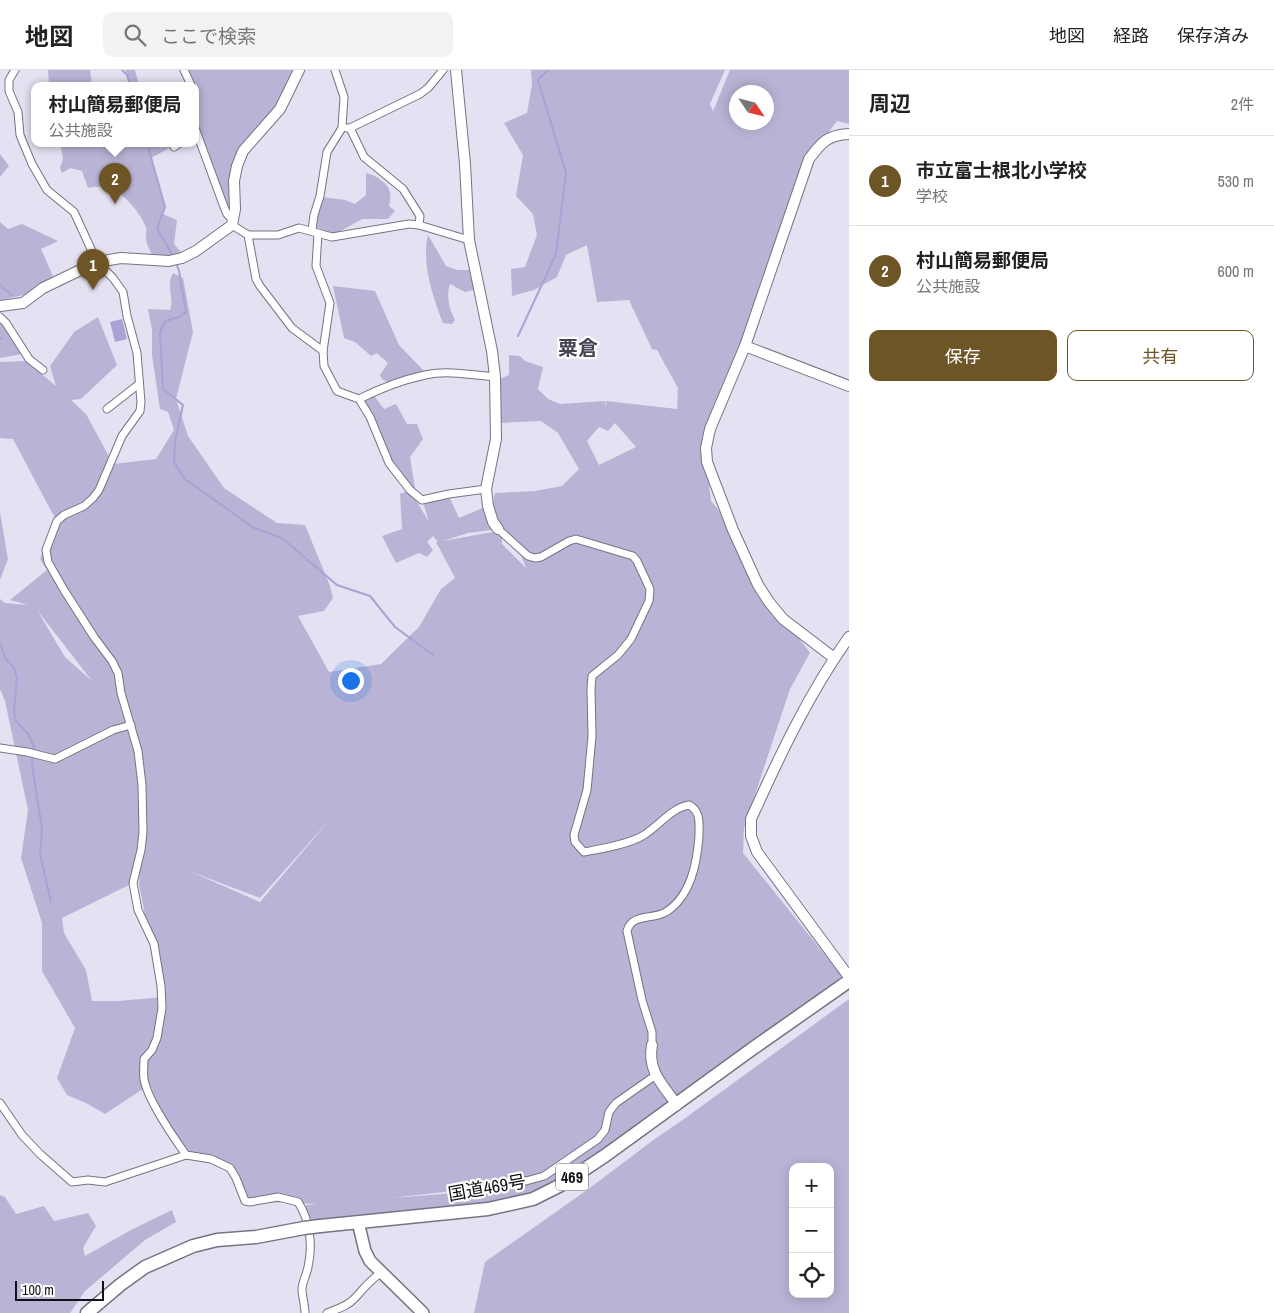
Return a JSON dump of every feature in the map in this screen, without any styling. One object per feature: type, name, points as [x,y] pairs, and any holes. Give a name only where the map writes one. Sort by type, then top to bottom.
[{"type":"highway","name":"国道469号","points":[[89,1310],[145,1267],[193,1246],[218,1240],[256,1237],[304,1228],[488,1209],[534,1199],[561,1185],[606,1155],[849,979]]},
{"type":"main road","points":[[358,1222],[365,1251],[370,1261],[423,1313]]},
{"type":"street","points":[[16,70],[9,80],[9,91],[18,112],[20,135],[32,164],[47,190],[74,212],[97,262],[113,278],[123,292],[137,353],[140,411],[122,436],[93,498],[84,506],[64,515],[57,521],[46,550],[48,562],[64,590],[112,661],[118,673],[121,693],[138,751],[144,832],[133,883],[138,910],[154,944],[161,986],[162,1008],[157,1038],[152,1050],[144,1059],[144,1079],[170,1132],[186,1155]]},
{"type":"street","points":[[184,70],[190,82]]},
{"type":"street","points":[[0,306],[23,303],[43,288],[97,262],[122,258],[170,260],[182,258],[196,251],[233,222],[235,208],[234,181],[243,151],[280,109],[299,70]]},
{"type":"street","points":[[335,70],[344,97],[342,128],[328,152],[320,196],[314,215],[316,266],[330,303],[322,351],[324,366],[336,391],[358,399],[370,417],[389,463],[410,490],[422,500],[486,489]]},
{"type":"street","points":[[342,128],[350,128],[420,94],[428,88],[443,70]]},
{"type":"street","points":[[456,70],[465,164],[469,240],[492,351],[495,377],[496,439],[486,489],[488,506],[493,522],[498,529],[528,556],[535,558],[541,557],[569,540],[576,539],[628,554],[637,561],[650,590],[649,601],[631,638],[618,655],[592,676],[592,736],[587,790],[574,835],[575,842],[584,852],[610,847],[643,836],[684,806],[689,805],[697,810],[699,820],[697,854],[685,892],[666,912],[632,921],[628,925],[627,931],[642,1000],[652,1032],[651,1064],[656,1075],[677,1105]]},
{"type":"street","points":[[350,128],[364,157],[403,189],[420,216],[420,225]]},
{"type":"street","points":[[834,658],[783,619],[758,585],[733,530],[707,462],[706,448],[710,429],[745,346],[808,159],[827,138],[849,134]]},
{"type":"street","points":[[199,141],[227,214],[248,235],[256,279],[260,286],[285,321],[301,336],[322,351]]},
{"type":"street","points":[[248,235],[278,236],[299,228],[332,238],[409,224],[420,225],[469,240]]},
{"type":"street","points":[[0,317],[29,360],[43,370]]},
{"type":"street","points":[[745,346],[849,386]]},
{"type":"street","points":[[358,399],[373,392],[426,375],[457,373],[495,377]]},
{"type":"street","points":[[107,409],[139,384]]},
{"type":"street","points":[[849,637],[814,691],[751,819],[751,836],[758,852],[849,979]]},
{"type":"street","points":[[0,748],[55,759],[114,730],[130,725]]},
{"type":"street","points":[[513,1177],[526,1181],[544,1176],[598,1139],[605,1130],[609,1112],[616,1103],[656,1075]]},
{"type":"street","points":[[0,1104],[22,1135],[40,1154],[72,1182],[88,1180],[105,1182],[186,1155],[211,1159],[230,1168],[245,1201],[250,1202],[278,1197],[298,1202],[304,1211],[311,1244],[309,1265],[302,1290],[305,1300],[305,1313]]},
{"type":"street","points":[[327,1313],[342,1307],[354,1299],[371,1279],[381,1273]]},
{"type":"shaded area","points":[[48,70],[90,70],[92,82],[49,82]]},
{"type":"shaded area","points":[[125,70],[135,70],[138,82],[129,82]]},
{"type":"shaded area","points":[[188,70],[295,70],[277,109],[232,163],[231,210],[229,210],[208,156],[199,127],[199,82],[195,82]]},
{"type":"shaded area","points":[[531,70],[725,70],[710,104],[713,111],[730,70],[849,70],[849,124],[837,121],[814,152],[703,439],[711,501],[718,509],[741,560],[810,653],[790,689],[744,828],[743,853],[842,976],[786,1025],[558,1186],[498,1207],[311,1220],[300,1206],[316,1204],[245,1201],[231,1172],[211,1159],[182,1157],[142,1067],[146,1087],[105,1114],[67,1095],[57,1078],[75,1028],[42,971],[42,923],[21,858],[28,810],[5,701],[0,689],[0,599],[5,603],[28,605],[10,600],[47,570],[40,559],[57,522],[13,439],[0,438],[0,362],[26,361],[56,386],[50,366],[74,332],[98,317],[117,365],[81,399],[71,400],[86,414],[113,464],[156,459],[174,430],[168,412],[160,409],[152,355],[152,330],[148,309],[170,310],[170,283],[173,273],[183,278],[193,332],[176,399],[188,436],[224,488],[277,523],[305,525],[333,598],[324,611],[298,616],[329,672],[381,664],[419,627],[441,589],[455,578],[436,542],[438,542],[433,536],[427,542],[433,550],[427,557],[419,553],[396,563],[382,536],[402,529],[400,494],[410,490],[392,466],[360,399],[372,393],[384,409],[396,404],[407,424],[417,424],[423,439],[410,457],[416,495],[411,492],[429,522],[422,499],[449,496],[459,518],[485,507],[492,530],[468,533],[443,541],[498,531],[502,538],[502,544],[526,568],[514,542],[496,518],[493,508],[495,493],[535,491],[562,486],[579,469],[558,433],[541,421],[500,423],[500,379],[509,375],[509,355],[520,356],[525,361],[543,367],[538,389],[548,399],[560,404],[605,401],[605,407],[606,401],[677,409],[678,388],[657,350],[652,349],[629,300],[597,302],[587,245],[566,255],[557,277],[534,290],[512,296],[511,269],[525,267],[537,235],[533,214],[516,196],[523,155],[504,123],[527,113],[532,84]],"holes":[[[615,423],[636,447],[599,465],[587,441],[599,427],[608,431]],[[37,610],[92,681],[65,657]],[[332,817],[260,902],[189,871],[260,898]],[[141,851],[139,885],[162,997],[119,1001],[92,1001],[86,970],[64,933],[62,918],[133,883]],[[479,1188],[443,1194],[391,1198]]]},
{"type":"shaded area","points":[[61,147],[146,147],[147,149],[146,147],[171,147],[151,158],[164,206],[165,211],[163,214],[177,220],[174,244],[182,253],[154,258],[147,242],[146,227],[136,209],[115,191],[98,187],[88,188],[82,171],[70,168],[62,173],[60,168],[63,159]]},
{"type":"shaded area","points":[[0,154],[9,166],[0,177]]},
{"type":"shaded area","points":[[366,173],[381,180],[389,189],[389,206],[395,211],[388,219],[362,219],[334,235],[317,227],[319,204],[323,197],[345,200],[355,204],[366,195]]},
{"type":"shaded area","points":[[0,222],[8,229],[22,224],[58,241],[41,249],[53,276],[24,295],[0,300]]},
{"type":"shaded area","points":[[428,235],[446,266],[457,270],[470,270],[474,290],[465,292],[450,284],[449,302],[455,320],[452,324],[443,323],[429,280],[426,257]]},
{"type":"shaded area","points":[[333,286],[375,291],[399,345],[425,372],[392,385],[382,379],[380,375],[388,363],[377,353],[371,356],[355,342],[344,338]]},
{"type":"shaded area","points":[[122,319],[127,339],[115,342],[110,322]]},
{"type":"shaded area","points":[[0,322],[5,325],[22,354],[0,358]]},
{"type":"shaded area","points":[[0,512],[8,559],[0,580]]},
{"type":"shaded area","points":[[849,999],[849,1313],[474,1313],[485,1262],[587,1190]]},
{"type":"shaded area","points":[[0,1195],[5,1197],[16,1214],[44,1206],[54,1221],[88,1213],[96,1226],[83,1248],[85,1256],[129,1231],[172,1210],[176,1222],[145,1240],[85,1291],[70,1313],[0,1313]]},
{"type":"waterway","points":[[122,70],[127,75],[129,82]]},
{"type":"waterway","points":[[518,336],[556,254],[566,173],[538,80],[548,70]]},
{"type":"waterway","points":[[148,147],[165,207],[157,228],[173,256]]},
{"type":"waterway","points":[[176,263],[186,312],[180,317],[165,321],[160,333],[163,389],[183,405],[175,442],[174,462],[185,479],[254,528],[282,538],[337,585],[370,596],[395,627],[433,655]]},
{"type":"waterway","points":[[0,285],[12,295]]},
{"type":"waterway","points":[[0,643],[6,659],[14,668],[17,677],[14,712],[16,721],[29,735],[34,747],[33,772],[42,829],[40,854],[51,902]]},
{"type":"place","name":"村山簡易郵便局","points":[[115,204]]},
{"type":"place","name":"市立富士根北小学校","points":[[93,290]]},
{"type":"district","name":"粟倉","points":[[578,348]]}]
